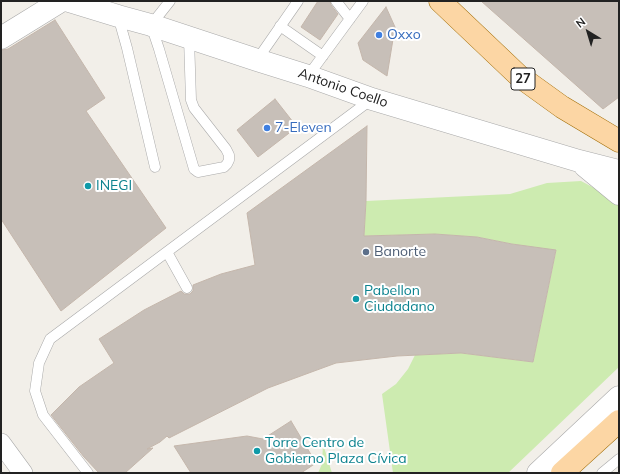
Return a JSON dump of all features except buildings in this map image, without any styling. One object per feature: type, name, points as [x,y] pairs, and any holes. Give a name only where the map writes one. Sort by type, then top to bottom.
[{"type":"main road","name":"27","points":[[440,1],[519,76],[562,106],[619,141]]},
{"type":"main road","points":[[562,473],[619,421]]},
{"type":"street","points":[[1,38],[61,1]]},
{"type":"street","name":"Antonio Coello","points":[[69,1],[151,25],[372,98],[579,161],[619,171]]},
{"type":"street","points":[[579,161],[619,194]]},
{"type":"street","points":[[538,473],[619,397]]},
{"type":"street","points":[[1,443],[24,473]]},
{"type":"lane","points":[[170,1],[151,25],[194,170],[198,172],[224,167],[229,160],[229,155],[194,108],[191,100],[190,38]]},
{"type":"lane","points":[[257,60],[298,1]]},
{"type":"lane","points":[[336,1],[350,19]]},
{"type":"lane","points":[[308,76],[363,1]]},
{"type":"lane","points":[[118,16],[155,167]]},
{"type":"lane","points":[[280,26],[323,56]]},
{"type":"lane","points":[[172,98],[191,100]]},
{"type":"lane","points":[[88,473],[42,415],[35,391],[39,363],[50,339],[372,98]]},
{"type":"lane","points":[[167,252],[187,288]]},
{"type":"lane","points":[[602,473],[619,460]]},
{"type":"green space","points":[[581,181],[619,201],[619,367],[508,473],[393,473],[382,394],[396,384],[408,369],[415,355],[461,353],[533,362],[556,251],[477,237],[435,234],[364,236],[366,201],[510,194],[547,183]]},
{"type":"green space","points":[[323,444],[332,473],[318,473],[322,464]]},
{"type":"place","name":"Oxxo","points":[[379,35]]},
{"type":"place","name":"7-Eleven","points":[[267,128]]},
{"type":"place","name":"INEGI","points":[[88,186]]},
{"type":"place","name":"Banorte","points":[[366,252]]},
{"type":"place","name":"Pabellon Ciudadano","points":[[356,299]]},
{"type":"place","name":"Torre Centro de Gobierno Plaza Cívica","points":[[257,451]]}]
